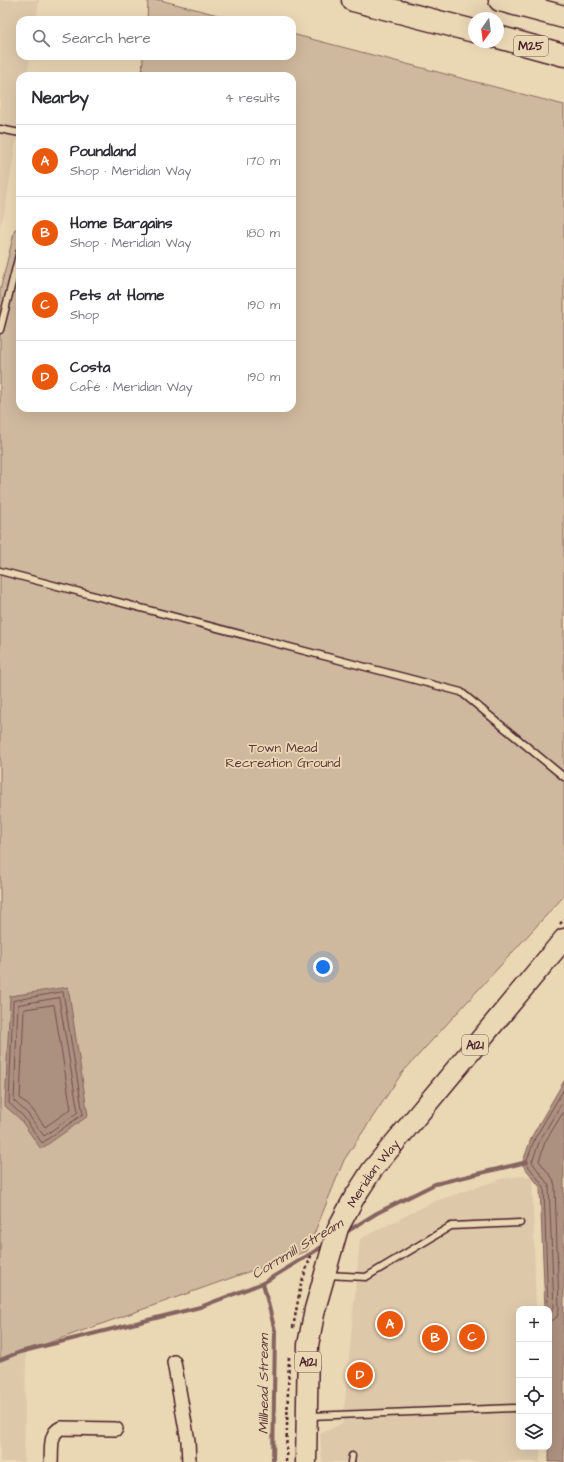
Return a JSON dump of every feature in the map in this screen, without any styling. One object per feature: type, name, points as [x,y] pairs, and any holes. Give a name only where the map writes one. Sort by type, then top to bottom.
[{"type":"highway","points":[[352,0],[468,29]]},
{"type":"highway","points":[[500,0],[564,17]]},
{"type":"highway","name":"M25","points":[[504,39],[564,55]]},
{"type":"main road","name":"Meridian Way","points":[[306,1462],[308,1345],[315,1309],[338,1228],[364,1182],[387,1151],[564,939]]},
{"type":"street","points":[[174,1362],[188,1442],[189,1462]]},
{"type":"street","points":[[51,1462],[53,1436],[56,1430],[61,1428],[116,1429]]},
{"type":"lane","points":[[0,128],[16,132]]},
{"type":"lane","points":[[0,330],[16,267]]},
{"type":"lane","points":[[0,571],[462,692],[564,777]]},
{"type":"lane","points":[[324,1275],[366,1277],[451,1226],[520,1223]]},
{"type":"lane","points":[[306,1417],[514,1408]]},
{"type":"shaded area","points":[[0,0],[39,0],[37,16],[16,16],[16,60],[29,60],[28,72],[16,72],[16,142],[5,210],[0,227]]},
{"type":"shaded area","points":[[524,1176],[532,1177],[536,1306],[516,1306],[516,1450],[540,1450],[540,1462],[322,1462],[320,1434],[343,1423],[360,1239],[433,1202],[501,1179]]},
{"type":"shaded area","points":[[26,1352],[24,1462],[0,1462],[0,1362]]},
{"type":"green space","points":[[148,0],[160,0],[222,16],[147,16]]},
{"type":"green space","name":"Town Mead Recreation Ground","points":[[296,35],[564,105],[564,896],[402,1073],[344,1160],[307,1251],[0,1360],[0,1231],[2,1230],[0,1229],[0,291],[15,229],[16,412],[296,412],[296,72],[142,72],[143,60],[296,60]]},
{"type":"water","points":[[68,987],[88,1116],[41,1149],[20,1119],[5,1106],[10,996]]},
{"type":"water","points":[[564,1081],[564,1462],[549,1462],[549,1450],[552,1450],[552,1306],[545,1306],[540,1187],[522,1164],[532,1136]]},
{"type":"waterway","name":"Cornmill Stream","points":[[343,1234],[377,1213],[435,1184],[527,1162]]},
{"type":"waterway","name":"Cornmill Stream","points":[[0,1360],[20,1352],[200,1307],[263,1283],[325,1245]]},
{"type":"waterway","name":"Millhead Stream","points":[[263,1283],[275,1331],[273,1462]]},
{"type":"place","name":"Poundland","points":[[390,1324]]},
{"type":"place","name":"Pets at Home","points":[[472,1337]]},
{"type":"place","name":"Home Bargains","points":[[435,1338]]},
{"type":"place","name":"Costa","points":[[360,1375]]}]
